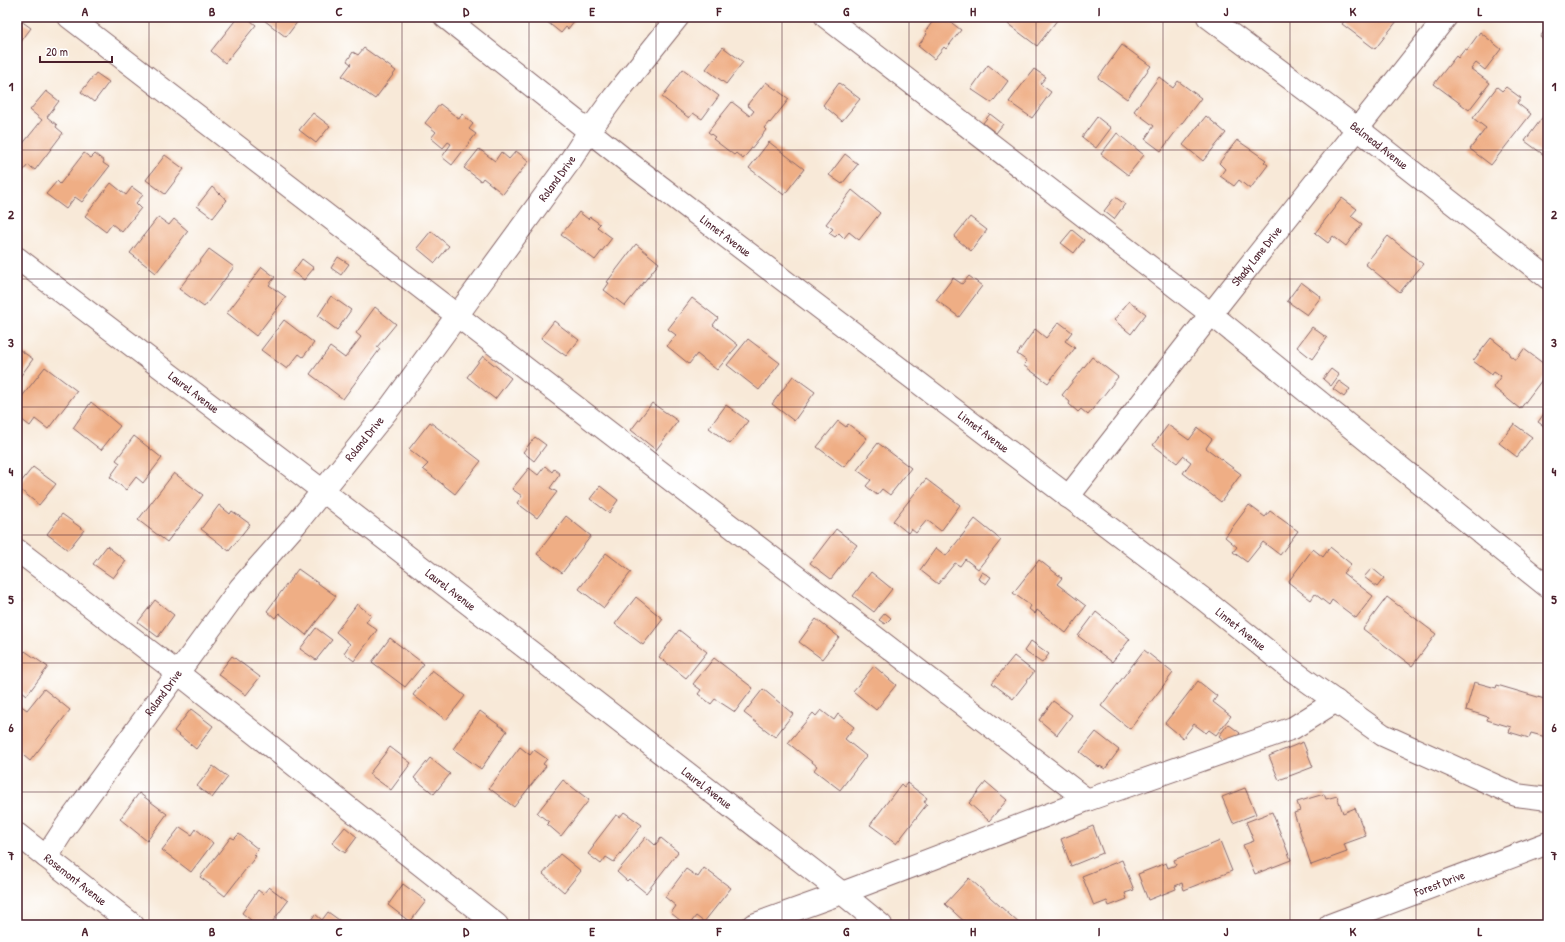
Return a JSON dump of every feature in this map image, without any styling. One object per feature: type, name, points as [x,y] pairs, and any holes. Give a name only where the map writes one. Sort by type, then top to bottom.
[{"type":"street","points":[[69,17],[1087,800]]},
{"type":"street","name":"Linnet Avenue","points":[[445,17],[590,130],[628,162],[1202,598],[1289,668],[1383,734],[1516,795],[1548,799]]},
{"type":"street","name":"Roland Drive","points":[[46,857],[66,826],[240,588],[323,491],[391,406],[570,161],[590,130],[678,17]]},
{"type":"street","points":[[826,17],[1211,314],[1548,587]]},
{"type":"street","name":"Belmead Avenue","points":[[1208,17],[1358,129],[1548,278]]},
{"type":"street","name":"Shady Lane Drive","points":[[1068,497],[1446,17]]},
{"type":"street","name":"Laurel Avenue","points":[[17,258],[323,491],[842,893],[881,925]]},
{"type":"street","points":[[17,550],[178,673],[497,925]]},
{"type":"street","points":[[753,925],[842,893],[1087,800],[1293,728],[1336,701]]},
{"type":"street","name":"Rosemont Avenue","points":[[17,834],[133,925]]},
{"type":"street","name":"Forest Drive","points":[[1330,925],[1548,843]]},
{"type":"building","points":[[238,17],[246,17],[256,25],[225,63],[211,51]]},
{"type":"building","points":[[260,17],[301,17],[286,37]]},
{"type":"building","points":[[541,17],[577,17],[568,29],[566,27],[561,33]]},
{"type":"building","points":[[936,17],[944,17],[961,30],[946,49],[944,47],[934,59],[918,46],[927,34],[925,32]]},
{"type":"building","points":[[1013,17],[1055,17],[1058,19],[1037,46],[1008,24]]},
{"type":"building","points":[[1347,17],[1392,17],[1397,21],[1375,49],[1342,24]]},
{"type":"building","points":[[17,18],[31,28],[17,47]]},
{"type":"building","points":[[1548,26],[1548,44],[1540,37]]},
{"type":"building","points":[[1480,32],[1501,49],[1485,70],[1476,63],[1471,69],[1490,83],[1469,110],[1434,84],[1456,56],[1458,58],[1465,49],[1467,50]]},
{"type":"building","points":[[1122,45],[1151,66],[1127,99],[1098,78]]},
{"type":"building","points":[[723,47],[743,62],[726,84],[706,69]]},
{"type":"building","points":[[364,48],[396,71],[375,99],[342,76],[351,64],[347,61],[353,52],[358,55]]},
{"type":"building","points":[[988,65],[1008,81],[992,103],[971,89]]},
{"type":"building","points":[[683,69],[719,96],[702,119],[693,113],[689,118],[662,97]]},
{"type":"building","points":[[1034,69],[1046,77],[1040,84],[1051,92],[1032,118],[1009,102]]},
{"type":"building","points":[[96,73],[109,82],[94,102],[81,92]]},
{"type":"building","points":[[1159,77],[1173,88],[1178,81],[1201,98],[1161,151],[1145,139],[1154,126],[1134,111]]},
{"type":"building","points":[[766,82],[789,99],[770,123],[769,122],[764,128],[766,130],[743,159],[736,153],[734,155],[713,139],[715,137],[708,132],[732,102],[750,116],[754,111],[747,105]]},
{"type":"building","points":[[839,83],[860,99],[842,121],[823,105]]},
{"type":"building","points":[[1497,87],[1502,91],[1506,87],[1521,98],[1517,103],[1531,114],[1491,165],[1470,149],[1486,128],[1473,118]]},
{"type":"building","points":[[46,91],[59,101],[47,117],[57,125],[56,127],[63,133],[35,170],[28,165],[22,172],[17,168],[17,151],[42,120],[30,110]]},
{"type":"building","points":[[440,104],[459,119],[462,114],[473,124],[469,129],[476,134],[452,165],[442,157],[451,144],[448,142],[443,148],[431,138],[436,132],[425,123]]},
{"type":"building","points":[[1548,110],[1548,158],[1525,141]]},
{"type":"building","points":[[313,113],[330,126],[316,143],[299,130]]},
{"type":"building","points":[[990,114],[1003,124],[996,133],[983,123]]},
{"type":"building","points":[[1206,116],[1226,133],[1203,161],[1183,145]]},
{"type":"building","points":[[1097,117],[1111,128],[1096,148],[1082,137]]},
{"type":"building","points":[[1117,133],[1144,155],[1128,175],[1101,154]]},
{"type":"building","points":[[1237,140],[1266,160],[1264,162],[1268,165],[1250,189],[1239,180],[1234,186],[1220,176],[1225,169],[1219,163]]},
{"type":"building","points":[[769,142],[804,169],[784,195],[749,168]]},
{"type":"building","points":[[479,149],[495,161],[501,152],[509,159],[516,151],[529,161],[503,194],[483,178],[481,181],[464,168]]},
{"type":"building","points":[[84,153],[91,158],[95,154],[109,167],[82,202],[75,197],[66,209],[46,194],[57,181],[60,184]]},
{"type":"building","points":[[845,154],[858,164],[842,184],[829,175]]},
{"type":"building","points":[[165,155],[184,169],[165,194],[146,180]]},
{"type":"building","points":[[111,183],[126,195],[132,187],[143,195],[136,203],[141,208],[122,232],[112,224],[106,232],[85,216]]},
{"type":"building","points":[[212,187],[227,200],[213,218],[197,206]]},
{"type":"building","points":[[852,190],[880,213],[859,240],[849,232],[844,238],[839,233],[835,237],[829,233],[833,229],[826,224]]},
{"type":"building","points":[[1115,197],[1125,204],[1114,219],[1104,211]]},
{"type":"building","points":[[1342,198],[1357,209],[1351,216],[1362,224],[1346,246],[1333,236],[1328,243],[1315,233]]},
{"type":"building","points":[[579,212],[588,219],[590,217],[600,224],[597,227],[612,238],[595,260],[561,235]]},
{"type":"building","points":[[158,217],[169,225],[174,219],[188,231],[156,273],[130,253]]},
{"type":"building","points":[[970,217],[987,230],[971,251],[954,237]]},
{"type":"building","points":[[1072,230],[1084,240],[1074,253],[1061,243]]},
{"type":"building","points":[[431,231],[449,246],[435,263],[417,248]]},
{"type":"building","points":[[1388,236],[1423,264],[1400,292],[1365,264]]},
{"type":"building","points":[[636,244],[659,263],[625,306],[604,290],[609,283],[607,282]]},
{"type":"building","points":[[209,249],[234,267],[204,307],[179,289]]},
{"type":"building","points":[[338,257],[349,264],[341,275],[331,268]]},
{"type":"building","points":[[302,259],[314,268],[304,280],[293,272]]},
{"type":"building","points":[[262,267],[275,277],[269,285],[286,297],[256,336],[227,313]]},
{"type":"building","points":[[969,276],[982,286],[959,317],[936,300],[953,278],[962,284]]},
{"type":"building","points":[[1301,282],[1321,297],[1307,315],[1287,301]]},
{"type":"building","points":[[331,296],[351,310],[337,330],[318,316]]},
{"type":"building","points":[[692,298],[718,318],[713,325],[738,345],[717,370],[697,354],[689,364],[667,346],[676,335],[668,329]]},
{"type":"building","points":[[1129,301],[1146,314],[1131,334],[1114,320]]},
{"type":"building","points":[[375,307],[396,324],[377,347],[380,349],[343,399],[310,374],[330,347],[345,358],[361,337],[356,333]]},
{"type":"building","points":[[284,320],[314,343],[303,357],[299,354],[287,369],[261,350]]},
{"type":"building","points":[[554,321],[579,340],[566,356],[541,338]]},
{"type":"building","points":[[1059,322],[1072,332],[1065,341],[1075,348],[1048,383],[1023,365],[1027,361],[1017,354],[1035,329],[1046,338]]},
{"type":"building","points":[[1312,327],[1327,338],[1312,359],[1297,347]]},
{"type":"building","points":[[1491,338],[1510,353],[1509,355],[1516,360],[1524,349],[1548,367],[1548,372],[1520,409],[1493,387],[1501,376],[1494,371],[1492,375],[1473,361]]},
{"type":"building","points":[[748,339],[780,363],[759,390],[727,365]]},
{"type":"building","points":[[17,348],[33,359],[17,381]]},
{"type":"building","points":[[483,356],[511,378],[495,399],[467,377]]},
{"type":"building","points":[[1092,357],[1118,377],[1088,415],[1081,409],[1078,412],[1062,395]]},
{"type":"building","points":[[45,367],[77,391],[48,429],[35,419],[30,426],[17,416],[17,412],[20,408],[17,403]]},
{"type":"building","points":[[1331,369],[1339,375],[1331,386],[1323,379]]},
{"type":"building","points":[[793,376],[815,392],[794,421],[772,404]]},
{"type":"building","points":[[1339,381],[1350,389],[1344,397],[1333,389]]},
{"type":"building","points":[[91,402],[120,426],[101,450],[73,428]]},
{"type":"building","points":[[652,403],[678,421],[656,450],[631,430]]},
{"type":"building","points":[[726,405],[748,421],[730,444],[709,428]]},
{"type":"building","points":[[1548,408],[1548,429],[1538,422]]},
{"type":"building","points":[[838,421],[846,427],[848,424],[867,438],[844,467],[817,447]]},
{"type":"building","points":[[430,422],[481,461],[455,494],[423,469],[428,464],[409,449]]},
{"type":"building","points":[[1514,424],[1532,437],[1517,457],[1499,443]]},
{"type":"building","points":[[1168,425],[1189,440],[1198,428],[1212,439],[1206,448],[1241,474],[1221,502],[1183,473],[1191,462],[1183,456],[1177,463],[1153,445]]},
{"type":"building","points":[[134,436],[162,458],[143,483],[136,477],[126,490],[110,477],[120,463],[116,460]]},
{"type":"building","points":[[535,437],[546,445],[534,461],[523,452]]},
{"type":"building","points":[[878,443],[911,468],[890,495],[882,489],[877,495],[866,486],[871,480],[857,470]]},
{"type":"building","points":[[545,466],[552,472],[554,469],[560,474],[550,488],[557,492],[537,518],[517,503],[522,496],[512,489],[529,468],[538,475]]},
{"type":"building","points":[[33,467],[56,484],[39,505],[17,487]]},
{"type":"building","points":[[174,473],[203,495],[167,542],[138,520]]},
{"type":"building","points":[[926,479],[960,505],[941,531],[927,520],[916,533],[911,529],[908,533],[893,521]]},
{"type":"building","points":[[600,486],[618,500],[609,513],[590,499]]},
{"type":"building","points":[[219,505],[230,514],[232,511],[250,524],[229,551],[201,529]]},
{"type":"building","points":[[1249,505],[1265,517],[1270,511],[1298,531],[1280,555],[1263,542],[1247,562],[1233,552],[1237,547],[1225,537]]},
{"type":"building","points":[[62,514],[84,530],[68,550],[47,534]]},
{"type":"building","points":[[566,516],[591,536],[562,573],[537,554]]},
{"type":"building","points":[[975,519],[1001,540],[978,569],[965,559],[960,566],[955,563],[938,584],[920,570],[936,548],[946,556]]},
{"type":"building","points":[[836,529],[857,545],[831,579],[810,563]]},
{"type":"building","points":[[107,546],[126,561],[113,578],[93,564]]},
{"type":"building","points":[[1330,547],[1351,564],[1343,573],[1373,596],[1356,618],[1332,600],[1329,605],[1315,594],[1311,600],[1288,582],[1313,549],[1323,557]]},
{"type":"building","points":[[606,553],[631,572],[604,608],[579,589]]},
{"type":"building","points":[[1039,560],[1062,578],[1057,584],[1086,606],[1066,633],[1037,610],[1035,614],[1029,609],[1031,606],[1013,593]]},
{"type":"building","points":[[1372,568],[1384,578],[1377,587],[1364,577]]},
{"type":"building","points":[[298,569],[336,596],[306,635],[279,613],[275,618],[267,611]]},
{"type":"building","points":[[871,572],[892,589],[874,612],[853,596]]},
{"type":"building","points":[[982,572],[991,577],[986,584],[978,579]]},
{"type":"building","points":[[636,597],[663,619],[643,645],[615,624]]},
{"type":"building","points":[[1387,597],[1436,634],[1412,666],[1363,629]]},
{"type":"building","points":[[17,600],[21,604],[17,609]]},
{"type":"building","points":[[155,600],[174,615],[158,637],[138,622]]},
{"type":"building","points":[[357,604],[371,615],[366,622],[377,630],[354,661],[344,653],[350,644],[336,632]]},
{"type":"building","points":[[1096,612],[1130,639],[1112,662],[1078,636]]},
{"type":"building","points":[[885,613],[891,618],[885,624],[879,620]]},
{"type":"building","points":[[816,619],[839,637],[822,659],[799,642]]},
{"type":"building","points":[[316,628],[332,640],[316,660],[300,649]]},
{"type":"building","points":[[679,630],[707,652],[686,678],[659,657]]},
{"type":"building","points":[[390,638],[424,664],[405,687],[372,662]]},
{"type":"building","points":[[1031,641],[1049,654],[1042,663],[1024,651]]},
{"type":"building","points":[[1144,650],[1173,673],[1130,729],[1101,706]]},
{"type":"building","points":[[25,651],[48,667],[27,695],[17,687],[17,662]]},
{"type":"building","points":[[232,656],[260,677],[246,695],[218,674]]},
{"type":"building","points":[[1014,656],[1034,672],[1013,699],[992,683]]},
{"type":"building","points":[[714,658],[753,688],[735,712],[715,699],[711,704],[698,694],[701,690],[693,684]]},
{"type":"building","points":[[874,666],[896,685],[876,710],[853,691]]},
{"type":"building","points":[[432,670],[465,696],[446,720],[413,695]]},
{"type":"building","points":[[1198,681],[1217,696],[1213,702],[1231,716],[1216,735],[1209,730],[1206,733],[1194,724],[1183,738],[1165,723]]},
{"type":"building","points":[[1474,682],[1496,688],[1497,685],[1548,700],[1548,731],[1546,737],[1531,733],[1529,738],[1509,732],[1511,727],[1487,720],[1488,717],[1466,710]]},
{"type":"building","points":[[44,689],[70,710],[30,761],[17,750],[17,728],[19,725],[17,723],[17,709],[20,705],[27,710]]},
{"type":"building","points":[[763,689],[793,714],[775,737],[744,713]]},
{"type":"building","points":[[1053,701],[1072,715],[1057,735],[1039,720]]},
{"type":"building","points":[[191,709],[213,726],[196,749],[174,731]]},
{"type":"building","points":[[821,710],[834,720],[838,714],[854,727],[845,739],[866,756],[840,790],[814,770],[817,766],[788,743],[813,713],[816,716]]},
{"type":"building","points":[[480,711],[507,731],[481,769],[453,749]]},
{"type":"building","points":[[1228,724],[1240,733],[1230,745],[1219,736]]},
{"type":"building","points":[[1096,732],[1119,750],[1105,769],[1100,766],[1099,767],[1080,752]]},
{"type":"building","points":[[1303,742],[1313,767],[1279,780],[1269,756]]},
{"type":"building","points":[[390,747],[411,763],[391,790],[369,774]]},
{"type":"building","points":[[520,747],[530,755],[534,750],[547,759],[543,764],[546,766],[514,807],[489,788]]},
{"type":"building","points":[[430,758],[450,774],[434,794],[414,778]]},
{"type":"building","points":[[213,766],[228,777],[212,798],[197,786]]},
{"type":"building","points":[[563,780],[589,800],[561,836],[547,824],[549,822],[537,813]]},
{"type":"building","points":[[986,782],[1007,800],[989,821],[969,803]]},
{"type":"building","points":[[907,783],[927,798],[924,802],[927,804],[896,844],[870,825],[901,784],[904,787]]},
{"type":"building","points":[[1245,788],[1256,814],[1233,823],[1222,797]]},
{"type":"building","points":[[139,793],[167,814],[147,841],[120,819]]},
{"type":"building","points":[[1324,794],[1326,799],[1337,796],[1343,813],[1355,808],[1366,836],[1344,844],[1347,852],[1311,865],[1294,813],[1300,811],[1297,802]]},
{"type":"building","points":[[624,812],[642,825],[614,862],[606,857],[601,864],[588,854],[616,815],[620,817]]},
{"type":"building","points":[[1272,812],[1291,860],[1255,874],[1243,845],[1254,841],[1246,822]]},
{"type":"building","points":[[1093,826],[1103,853],[1071,866],[1061,839]]},
{"type":"building","points":[[180,827],[192,835],[196,829],[213,843],[191,872],[162,850]]},
{"type":"building","points":[[345,827],[357,837],[345,853],[332,843]]},
{"type":"building","points":[[239,834],[258,849],[254,854],[256,856],[225,896],[200,877],[231,837],[234,839]]},
{"type":"building","points":[[646,837],[655,845],[661,838],[678,852],[646,893],[629,879],[627,881],[617,872]]},
{"type":"building","points":[[1220,841],[1232,871],[1184,890],[1182,883],[1175,886],[1176,889],[1148,900],[1138,874],[1166,863],[1168,868],[1176,865],[1174,860]]},
{"type":"building","points":[[560,854],[581,871],[564,892],[543,874]]},
{"type":"building","points":[[1122,860],[1134,890],[1125,893],[1127,899],[1109,906],[1107,901],[1094,906],[1082,876]]},
{"type":"building","points":[[704,868],[731,888],[704,922],[696,916],[689,925],[686,925],[671,913],[676,906],[665,897],[686,869],[698,877]]},
{"type":"building","points":[[969,878],[1021,925],[973,925],[968,921],[966,923],[945,904]]},
{"type":"building","points":[[403,884],[426,901],[410,922],[388,905]]},
{"type":"building","points":[[269,887],[288,901],[270,925],[252,925],[249,922],[251,920],[242,913],[258,890],[263,894]]},
{"type":"building","points":[[328,912],[346,925],[308,925],[315,914],[322,920]]}]
